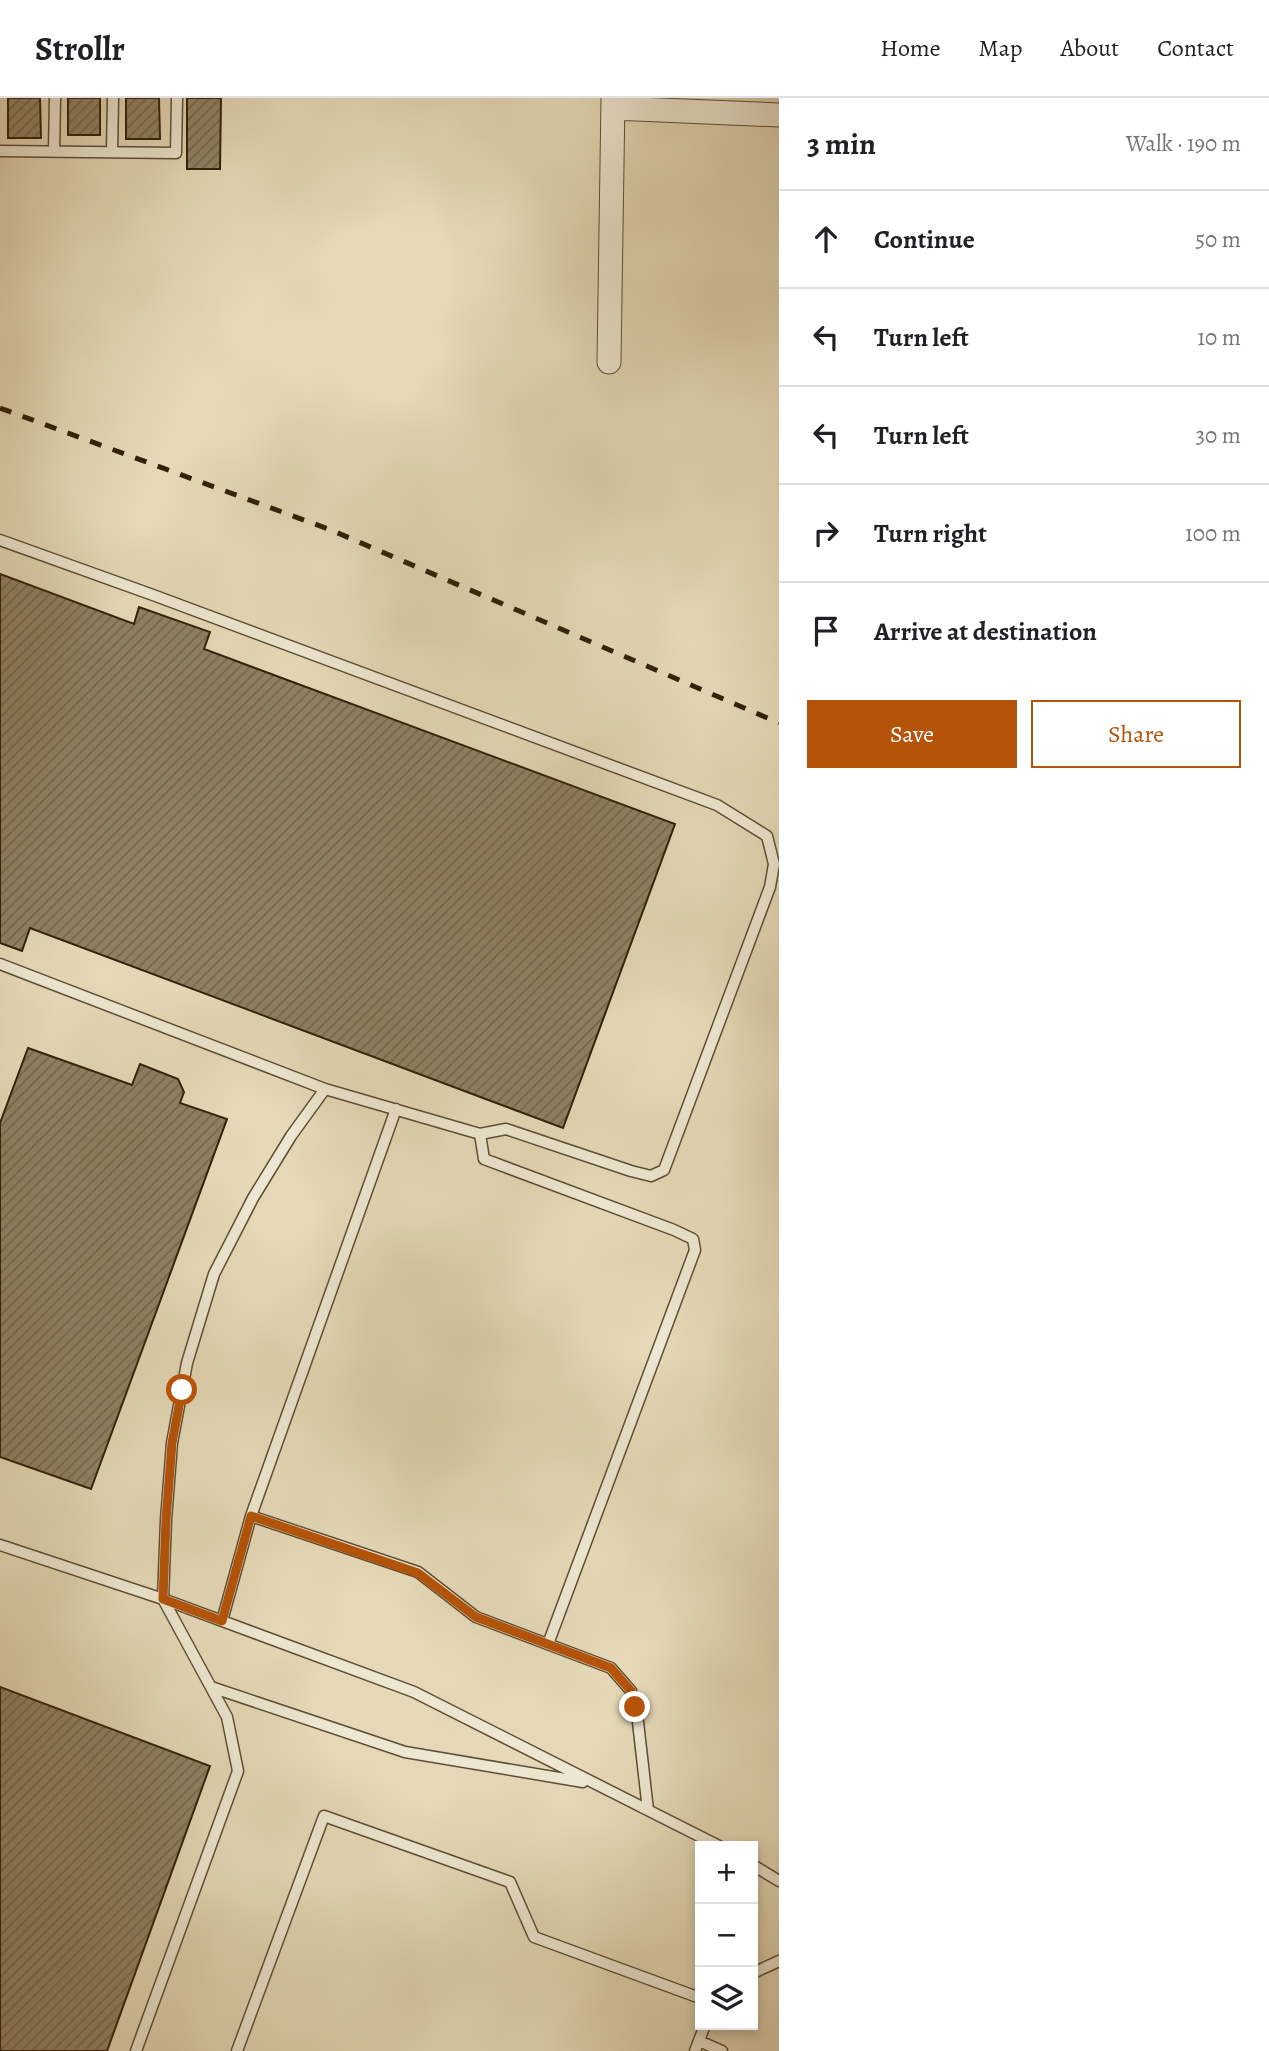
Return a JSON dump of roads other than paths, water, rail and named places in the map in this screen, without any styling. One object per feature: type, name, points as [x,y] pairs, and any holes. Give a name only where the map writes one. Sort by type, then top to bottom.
[{"type":"street","points":[[609,362],[613,103],[779,115]]},
{"type":"lane","points":[[54,151],[55,98]]},
{"type":"lane","points":[[112,152],[113,98]]},
{"type":"lane","points":[[0,150],[176,153],[177,98]]},
{"type":"lane","points":[[0,540],[717,805],[767,836],[774,864],[770,887],[664,1170],[651,1176],[506,1129],[480,1134],[325,1089],[0,964]]},
{"type":"lane","points":[[136,2051],[238,1771],[227,1717],[163,1599],[172,1443],[187,1363],[214,1274],[253,1198],[291,1136],[325,1089]]},
{"type":"lane","points":[[222,1621],[251,1516],[396,1109]]},
{"type":"lane","points":[[480,1134],[484,1159],[674,1230],[693,1240],[695,1250],[548,1644]]},
{"type":"lane","points":[[251,1516],[418,1573],[476,1617],[611,1668],[631,1691],[638,1723],[648,1810]]},
{"type":"lane","points":[[0,1545],[163,1599],[414,1692],[709,1841]]},
{"type":"lane","points":[[211,1687],[405,1752],[596,1784]]},
{"type":"lane","points":[[237,2051],[324,1816],[510,1882],[534,1937],[695,1996]]},
{"type":"lane","points":[[758,1869],[779,1881]]},
{"type":"lane","points":[[758,1971],[779,1961]]},
{"type":"lane","points":[[697,2046],[722,2051]]},
{"type":"railway","points":[[0,408],[331,530],[779,723]]}]
